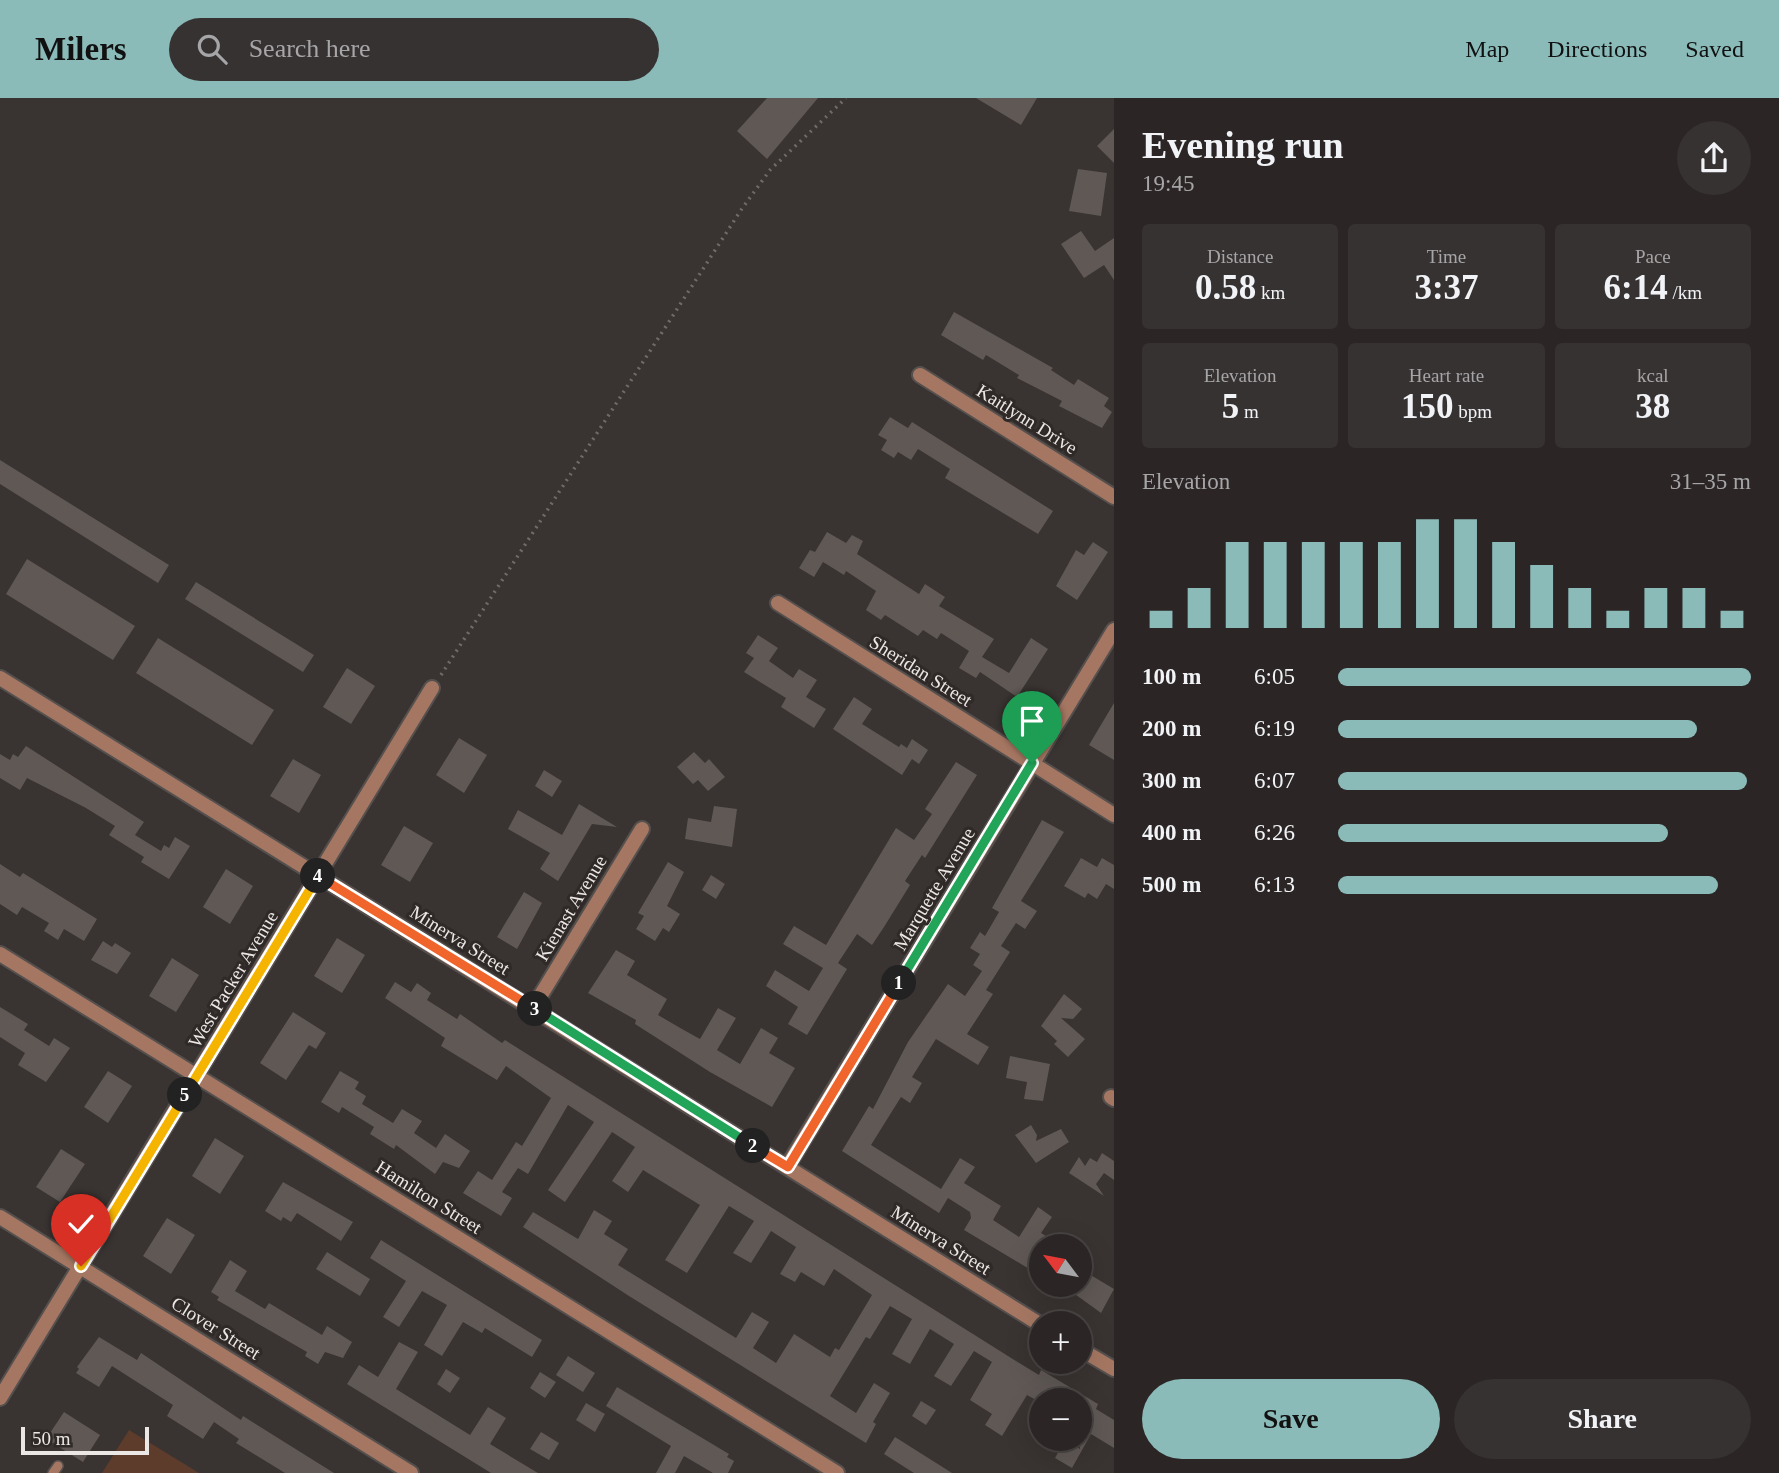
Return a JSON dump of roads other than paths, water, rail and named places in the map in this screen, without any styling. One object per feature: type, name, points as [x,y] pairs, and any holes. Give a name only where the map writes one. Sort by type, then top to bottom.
[{"type":"street","name":"Kaitlynn Drive","points":[[920,374],[1114,496]]},
{"type":"street","name":"Sheridan Street","points":[[778,603],[1114,815]]},
{"type":"street","name":"Marquette Avenue","points":[[788,1167],[1114,630]]},
{"type":"street","name":"Minerva Street","points":[[0,678],[320,874],[1029,1318]]},
{"type":"street","name":"West Packer Avenue","points":[[0,1398],[432,688]]},
{"type":"street","name":"Kienast Avenue","points":[[533,1008],[642,829]]},
{"type":"street","name":"Hamilton Street","points":[[0,954],[837,1473]]},
{"type":"street","name":"Clover Street","points":[[0,1217],[411,1473]]},
{"type":"street","points":[[1092,1356],[1114,1369]]}]
